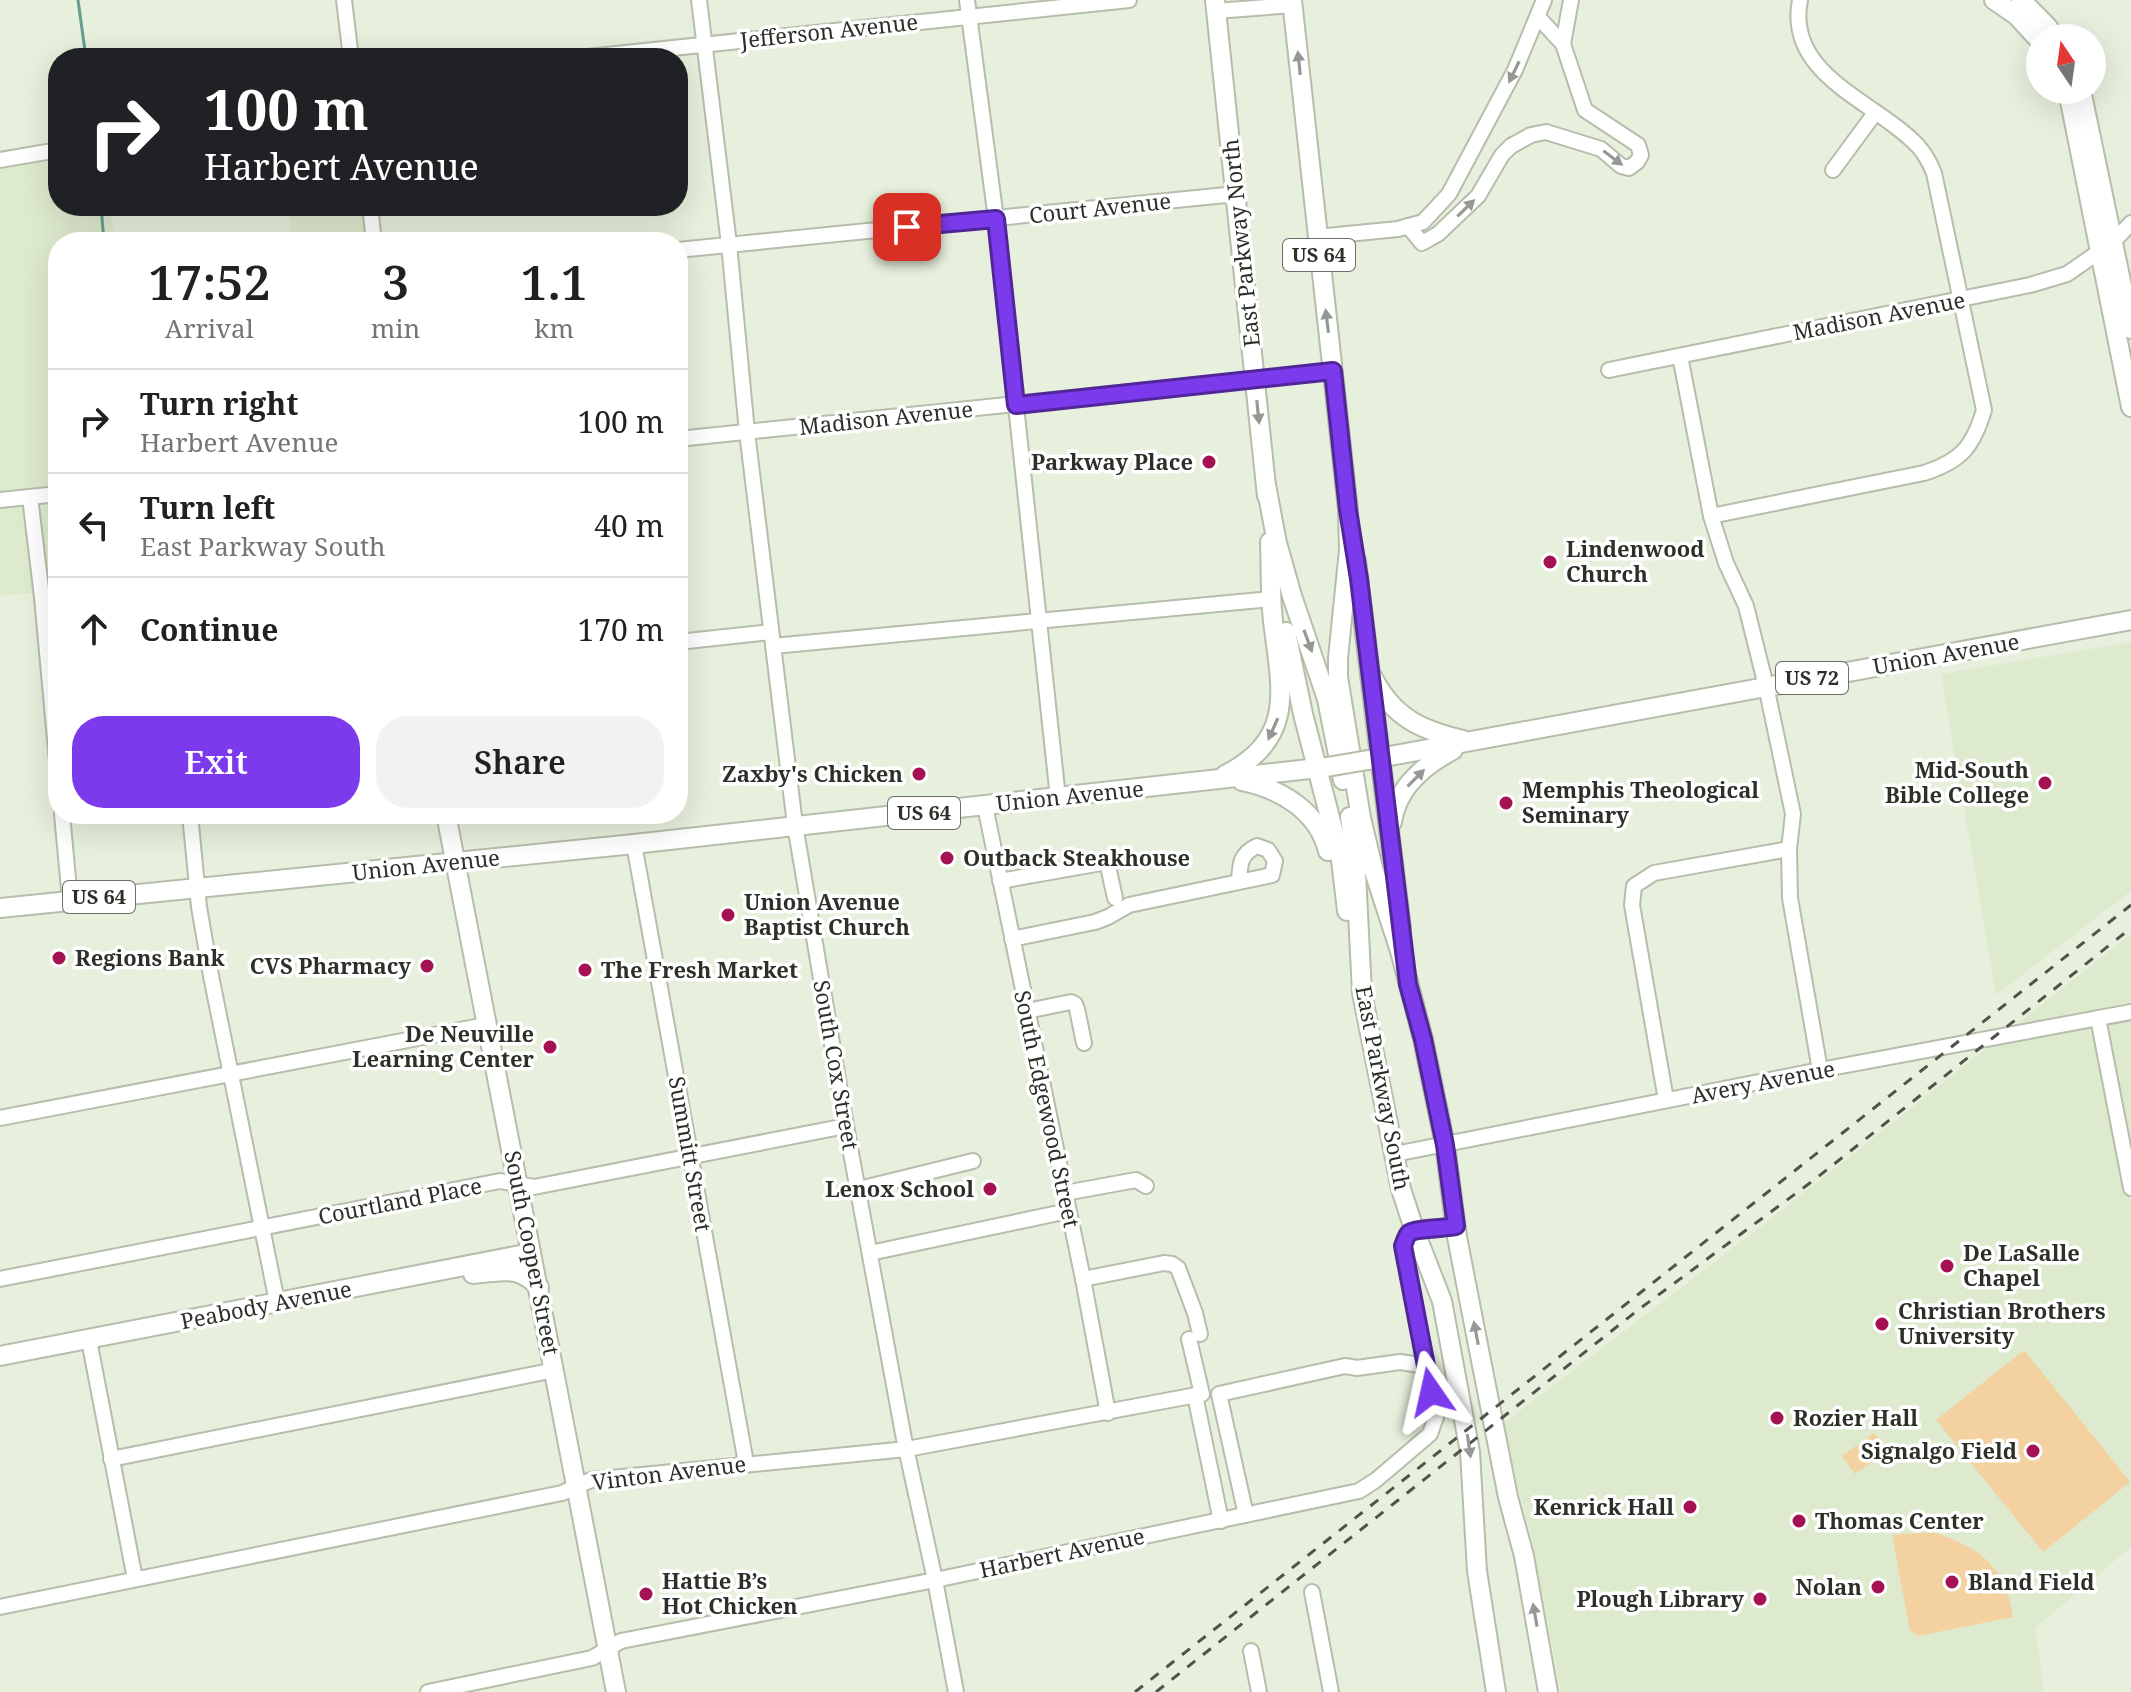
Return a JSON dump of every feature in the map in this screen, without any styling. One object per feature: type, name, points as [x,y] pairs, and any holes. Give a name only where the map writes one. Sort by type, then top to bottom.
[{"type":"main road","points":[[1994,0],[2026,26]]},
{"type":"main road","points":[[2021,0],[2045,24]]},
{"type":"main road","name":"US 64","points":[[1292,2],[1348,510],[1370,671],[1374,759]]},
{"type":"main road","name":"East Parkway North","points":[[1216,6],[1266,485]]},
{"type":"main road","points":[[2071,104],[2098,204]]},
{"type":"main road","points":[[2083,104],[2131,407]]},
{"type":"main road","points":[[2106,246],[2131,329]]},
{"type":"main road","name":"US 64","points":[[1223,779],[1268,741],[1278,721],[1282,695],[1271,599],[1266,485]]},
{"type":"main road","name":"East Parkway South","points":[[1266,485],[1277,543],[1292,596],[1327,699],[1350,818],[1355,854],[1362,993],[1401,1189],[1442,1301],[1470,1452],[1477,1571],[1496,1692]]},
{"type":"main road","name":"East Parkway South","points":[[1348,510],[1349,550],[1338,677],[1368,850],[1400,951],[1423,1039],[1445,1145],[1456,1226],[1505,1482],[1524,1556],[1548,1692]]},
{"type":"main road","points":[[1270,538],[1289,651],[1322,768],[1341,860],[1348,923]]},
{"type":"main road","name":"Union Avenue","points":[[0,908],[455,863],[1322,768],[2131,620]]},
{"type":"main road","points":[[1370,671],[1382,694],[1397,712],[1418,726],[1470,742]]},
{"type":"main road","points":[[1390,836],[1393,813],[1402,791],[1440,757],[1470,742]]},
{"type":"main road","points":[[1374,759],[1390,836],[1408,984]]},
{"type":"main road","points":[[1223,779],[1259,784],[1295,803],[1314,819],[1325,836],[1348,923],[1362,993]]},
{"type":"main road","name":"South Cooper Street","points":[[448,824],[616,1692]]},
{"type":"main road","name":"Peabody Avenue","points":[[0,1356],[531,1253]]},
{"type":"main road","points":[[440,1271],[447,1275],[518,1271],[539,1287]]},
{"type":"street","points":[[344,0],[350,48]]},
{"type":"street","name":"South Cox Street","points":[[699,0],[795,825],[846,1126],[956,1692]]},
{"type":"street","points":[[967,0],[996,219],[1058,798]]},
{"type":"street","name":"Jefferson Avenue","points":[[669,48],[1129,0]]},
{"type":"street","points":[[1317,237],[1398,229],[1423,222],[1449,194],[1515,70],[1544,0]]},
{"type":"street","points":[[1563,44],[1571,0]]},
{"type":"street","points":[[1711,516],[1924,473],[1947,465],[1967,448],[1979,428],[1984,410],[1938,186],[1929,161],[1909,139],[1819,68],[1806,50],[1798,27],[1800,0]]},
{"type":"street","points":[[1216,6],[1292,2]]},
{"type":"street","points":[[1408,226],[1422,243],[1438,234],[1478,196],[1502,155],[1520,139],[1531,135],[1546,132],[1601,149],[1621,166],[1629,168],[1637,162],[1641,155],[1638,145],[1585,110],[1563,44],[1538,17]]},
{"type":"street","points":[[1833,170],[1875,113]]},
{"type":"street","points":[[0,160],[48,152]]},
{"type":"street","name":"Court Avenue","points":[[688,249],[1236,194]]},
{"type":"street","name":"Madison Avenue","points":[[1609,370],[2030,285],[2067,274],[2106,246],[2131,223]]},
{"type":"street","points":[[1680,356],[1711,516],[1726,563],[1746,606],[1793,814],[1789,849],[1790,898],[1820,1070]]},
{"type":"street","name":"Madison Avenue","points":[[688,438],[1333,371]]},
{"type":"street","points":[[0,500],[48,495]]},
{"type":"street","points":[[30,497],[48,659]]},
{"type":"street","points":[[41,588],[48,588]]},
{"type":"street","points":[[688,642],[1040,621],[1271,599]]},
{"type":"street","name":"South Edgewood Street","points":[[985,806],[1108,1413]]},
{"type":"street","points":[[63,824],[70,900]]},
{"type":"street","points":[[191,824],[199,907],[277,1302]]},
{"type":"street","name":"Summitt Street","points":[[634,844],[746,1463]]},
{"type":"street","points":[[1666,1100],[1632,905],[1634,886],[1654,873],[1789,849]]},
{"type":"street","points":[[1000,881],[1107,862],[1115,898]]},
{"type":"street","points":[[1012,939],[1095,922],[1129,905],[1239,881]]},
{"type":"street","points":[[1027,1011],[1071,1002],[1075,1004],[1084,1043]]},
{"type":"street","name":"Avery Avenue","points":[[1395,1154],[2131,1012]]},
{"type":"street","points":[[2098,1018],[2131,1188]]},
{"type":"street","points":[[0,1118],[486,1025]]},
{"type":"street","name":"Courtland Place","points":[[0,1279],[500,1181],[534,1187],[846,1126]]},
{"type":"street","points":[[859,1189],[973,1161]]},
{"type":"street","points":[[1065,1193],[1136,1180],[1146,1186]]},
{"type":"street","points":[[870,1253],[1068,1211]]},
{"type":"street","points":[[1414,1229],[1434,1230],[1456,1226]]},
{"type":"street","name":"Harbert Avenue","points":[[428,1692],[592,1658],[621,1641],[935,1580],[1359,1491],[1430,1434],[1436,1417],[1403,1246],[1407,1234],[1414,1229]]},
{"type":"street","points":[[1083,1279],[1164,1263],[1178,1268],[1195,1313],[1198,1395],[1221,1521]]},
{"type":"street","points":[[89,1340],[135,1579]]},
{"type":"street","points":[[1246,1515],[1219,1394],[1345,1366],[1357,1368],[1400,1362],[1427,1366]]},
{"type":"street","points":[[111,1459],[555,1370]]},
{"type":"street","name":"Vinton Avenue","points":[[0,1607],[562,1493],[591,1480],[907,1449],[1198,1395]]},
{"type":"street","points":[[1312,1592],[1331,1692]]},
{"type":"street","points":[[1251,1651],[1259,1692]]},
{"type":"shaded area","points":[[48,159],[48,216],[111,216],[113,232],[48,232],[48,591],[0,596],[0,168]]},
{"type":"shaded area","points":[[290,216],[371,216],[373,232],[290,232]]},
{"type":"shaded area","name":"Mid-South Bible College","points":[[2131,642],[2131,891],[1996,995],[1941,674]]},
{"type":"shaded area","name":"Christian Brothers University","points":[[2131,934],[2131,1547],[2035,1628],[2044,1692],[1561,1692],[1531,1534],[1500,1426],[1767,1222]]},
{"type":"shaded area","name":"Signalgo Field","points":[[2024,1350],[2130,1482],[2043,1552],[1936,1420]]},
{"type":"shaded area","points":[[1874,1433],[1888,1451],[1855,1474],[1842,1456]]},
{"type":"shaded area","name":"Bland Field","points":[[1933,1532],[1964,1545],[1988,1561],[2004,1584],[2013,1617],[1918,1636],[1910,1630],[1892,1535]]},
{"type":"waterway","points":[[78,0],[85,48]]},
{"type":"waterway","points":[[102,216],[103,232]]},
{"type":"railway","points":[[1135,1692],[2131,905]]},
{"type":"railway","points":[[1156,1692],[1638,1310],[1814,1180],[2131,928]]},
{"type":"place","name":"Parkway Place","points":[[1209,462]]},
{"type":"place","name":"Lindenwood Church","points":[[1550,562]]},
{"type":"place","name":"Zaxby's Chicken","points":[[919,774]]},
{"type":"place","name":"Mid-South Bible College","points":[[2045,783]]},
{"type":"place","name":"Memphis Theological Seminary","points":[[1506,803]]},
{"type":"place","name":"Outback Steakhouse","points":[[947,858]]},
{"type":"place","name":"Union Avenue Baptist Church","points":[[728,915]]},
{"type":"place","name":"Regions Bank","points":[[59,958]]},
{"type":"place","name":"CVS Pharmacy","points":[[427,966]]},
{"type":"place","name":"The Fresh Market","points":[[585,970]]},
{"type":"place","name":"De Neuville Learning Center","points":[[550,1047]]},
{"type":"place","name":"Lenox School","points":[[990,1189]]},
{"type":"place","name":"De LaSalle Chapel","points":[[1947,1266]]},
{"type":"place","name":"Christian Brothers University","points":[[1882,1324]]},
{"type":"place","name":"Rozier Hall","points":[[1777,1418]]},
{"type":"place","name":"Signalgo Field","points":[[2033,1451]]},
{"type":"place","name":"Kenrick Hall","points":[[1690,1507]]},
{"type":"place","name":"Thomas Center","points":[[1799,1521]]},
{"type":"place","name":"Bland Field","points":[[1952,1582]]},
{"type":"place","name":"Nolan","points":[[1878,1587]]},
{"type":"place","name":"Hattie B’s Hot Chicken","points":[[646,1594]]},
{"type":"place","name":"Plough Library","points":[[1760,1599]]},
{"type":"route","points":[[907,227],[996,219],[1016,405],[1333,371],[1408,984],[1445,1145],[1456,1226],[1434,1230],[1414,1229],[1407,1234],[1403,1246],[1431,1392]]}]
